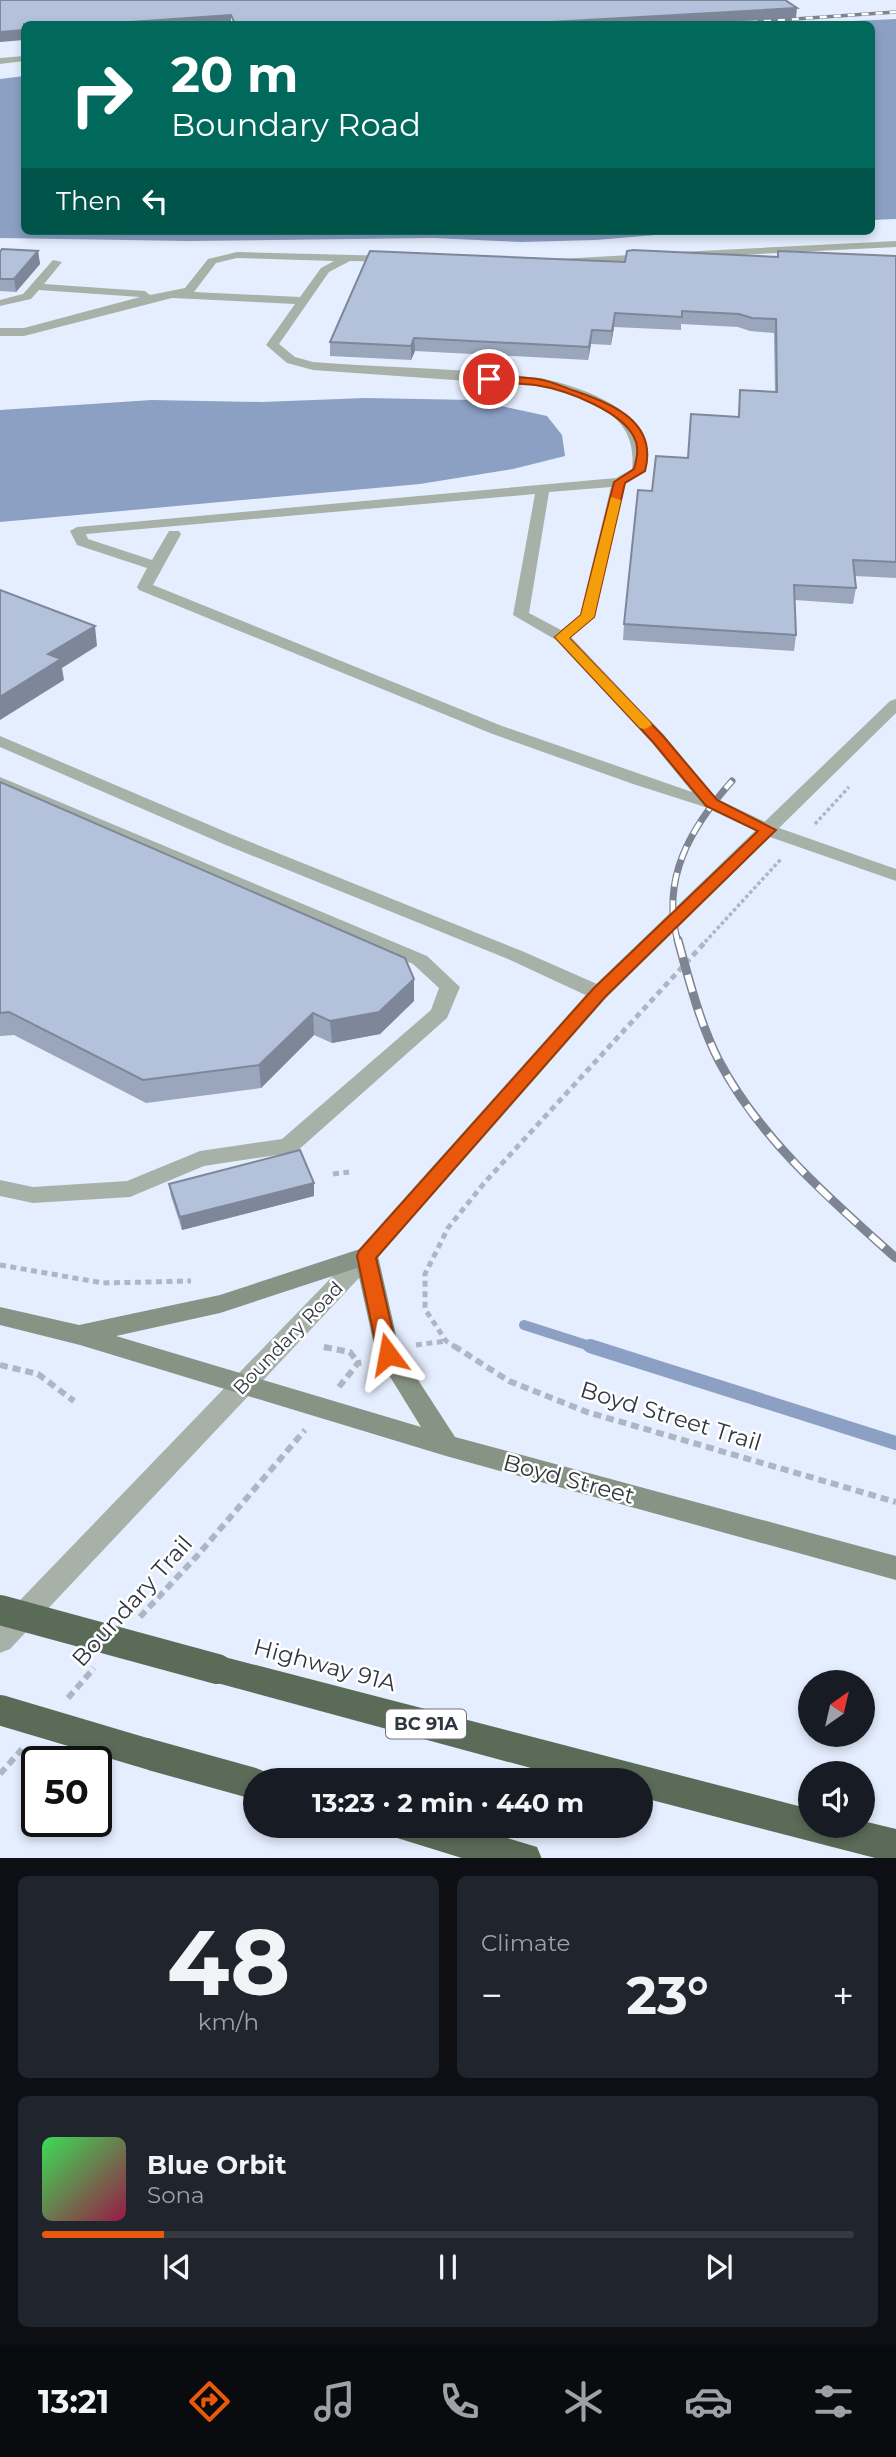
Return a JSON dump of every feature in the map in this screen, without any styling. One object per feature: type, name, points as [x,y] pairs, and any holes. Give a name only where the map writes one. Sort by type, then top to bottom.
[{"type":"highway","name":"Highway 91A","points":[[0,1610],[590,1768]]},
{"type":"highway","points":[[0,1710],[243,1780]]},
{"type":"highway","points":[[653,1784],[798,1822]]},
{"type":"highway","points":[[452,1838],[525,1858]]},
{"type":"highway","points":[[864,1838],[896,1846]]},
{"type":"main road","points":[[80,1335],[220,1304],[366,1256],[388,1354],[446,1445]]},
{"type":"main road","name":"Boyd Street","points":[[0,1316],[80,1335],[446,1445],[896,1568]]},
{"type":"street","points":[[0,61],[21,59]]},
{"type":"street","points":[[545,262],[896,244]]},
{"type":"street","points":[[0,332],[24,332],[189,291],[212,261],[237,254],[400,259]]},
{"type":"street","points":[[156,566],[82,542],[77,531],[619,482],[639,471],[643,455],[642,441],[629,423],[604,404],[539,382],[313,366],[291,359],[272,345],[325,270],[348,258]]},
{"type":"street","points":[[0,303],[27,297],[57,262]]},
{"type":"street","points":[[37,288],[304,301]]},
{"type":"street","points":[[542,488],[521,615],[562,637],[658,739],[712,803]]},
{"type":"street","points":[[174,534],[144,587],[420,699],[638,782],[712,803],[768,830],[896,875]]},
{"type":"street","name":"Boundary Road","points":[[0,1640],[366,1256],[599,993],[768,830],[864,732],[896,704]]},
{"type":"street","points":[[0,741],[227,839],[515,955],[599,993]]},
{"type":"street","points":[[0,782],[420,960],[450,987],[440,1013],[288,1146],[200,1159],[130,1189],[33,1195],[0,1188]]},
{"type":"lane","points":[[562,637],[587,617],[619,482]]},
{"type":"path","points":[[414,1346],[446,1341],[425,1310],[425,1274],[448,1228],[485,1182],[676,971],[854,782]]},
{"type":"path","points":[[333,1174],[349,1172]]},
{"type":"path","points":[[0,1265],[103,1283],[196,1280]]},
{"type":"path","name":"Boyd Street Trail","points":[[446,1341],[509,1381],[587,1412],[896,1502]]},
{"type":"path","points":[[324,1347],[350,1352],[358,1363]]},
{"type":"path","points":[[0,1365],[38,1374],[74,1401]]},
{"type":"path","name":"Boundary Trail","points":[[136,1622],[289,1452]]},
{"type":"path","name":"Boundary Trail","points":[[63,1703],[99,1662]]},
{"type":"path","points":[[0,1774],[27,1743]]},
{"type":"water","points":[[896,19],[896,219],[875,220],[875,21],[853,21]]},
{"type":"water","points":[[21,76],[21,235],[655,235],[521,242],[433,238],[189,241],[0,238],[0,79]]},
{"type":"water","points":[[365,398],[473,400],[547,416],[562,435],[565,456],[513,469],[420,484],[0,522],[0,410],[152,400],[262,402]]},
{"type":"building","points":[[0,0],[785,0],[797,8],[569,21],[234,21],[231,15],[144,21],[21,21],[21,30],[0,32]]},
{"type":"building","points":[[2,249],[38,251],[14,279],[0,279]]},
{"type":"building","points":[[370,251],[625,262],[627,251],[778,257],[778,251],[896,256],[896,562],[853,560],[856,588],[794,585],[796,635],[624,624],[638,490],[652,491],[656,456],[688,458],[691,414],[739,417],[740,390],[777,392],[776,319],[682,311],[682,317],[615,313],[612,331],[592,330],[589,347],[414,338],[411,346],[330,342]]},
{"type":"building","points":[[0,590],[95,626],[48,654],[61,659],[0,697]]},
{"type":"building","points":[[0,782],[405,958],[414,979],[379,1012],[330,1021],[313,1013],[259,1065],[143,1080],[9,1012],[0,1013]]},
{"type":"building","points":[[300,1150],[314,1183],[180,1217],[169,1184]]},
{"type":"waterway","points":[[524,1325],[596,1348]]},
{"type":"waterway","points":[[590,1346],[896,1443]]},
{"type":"railway","points":[[766,21],[896,12]]},
{"type":"railway","points":[[678,942],[673,919],[673,897],[683,855],[704,817],[732,781]]},
{"type":"railway","points":[[678,940],[706,1032],[736,1090],[755,1117],[798,1167],[896,1258]]},
{"type":"slow traffic","points":[[615,500],[587,617],[562,637],[645,725]]},
{"type":"route","points":[[388,1354],[366,1256],[599,993],[768,830],[712,803],[658,739],[562,637],[587,617],[619,482],[639,471],[643,455],[642,441],[629,423],[604,404],[539,382],[489,379]]}]
